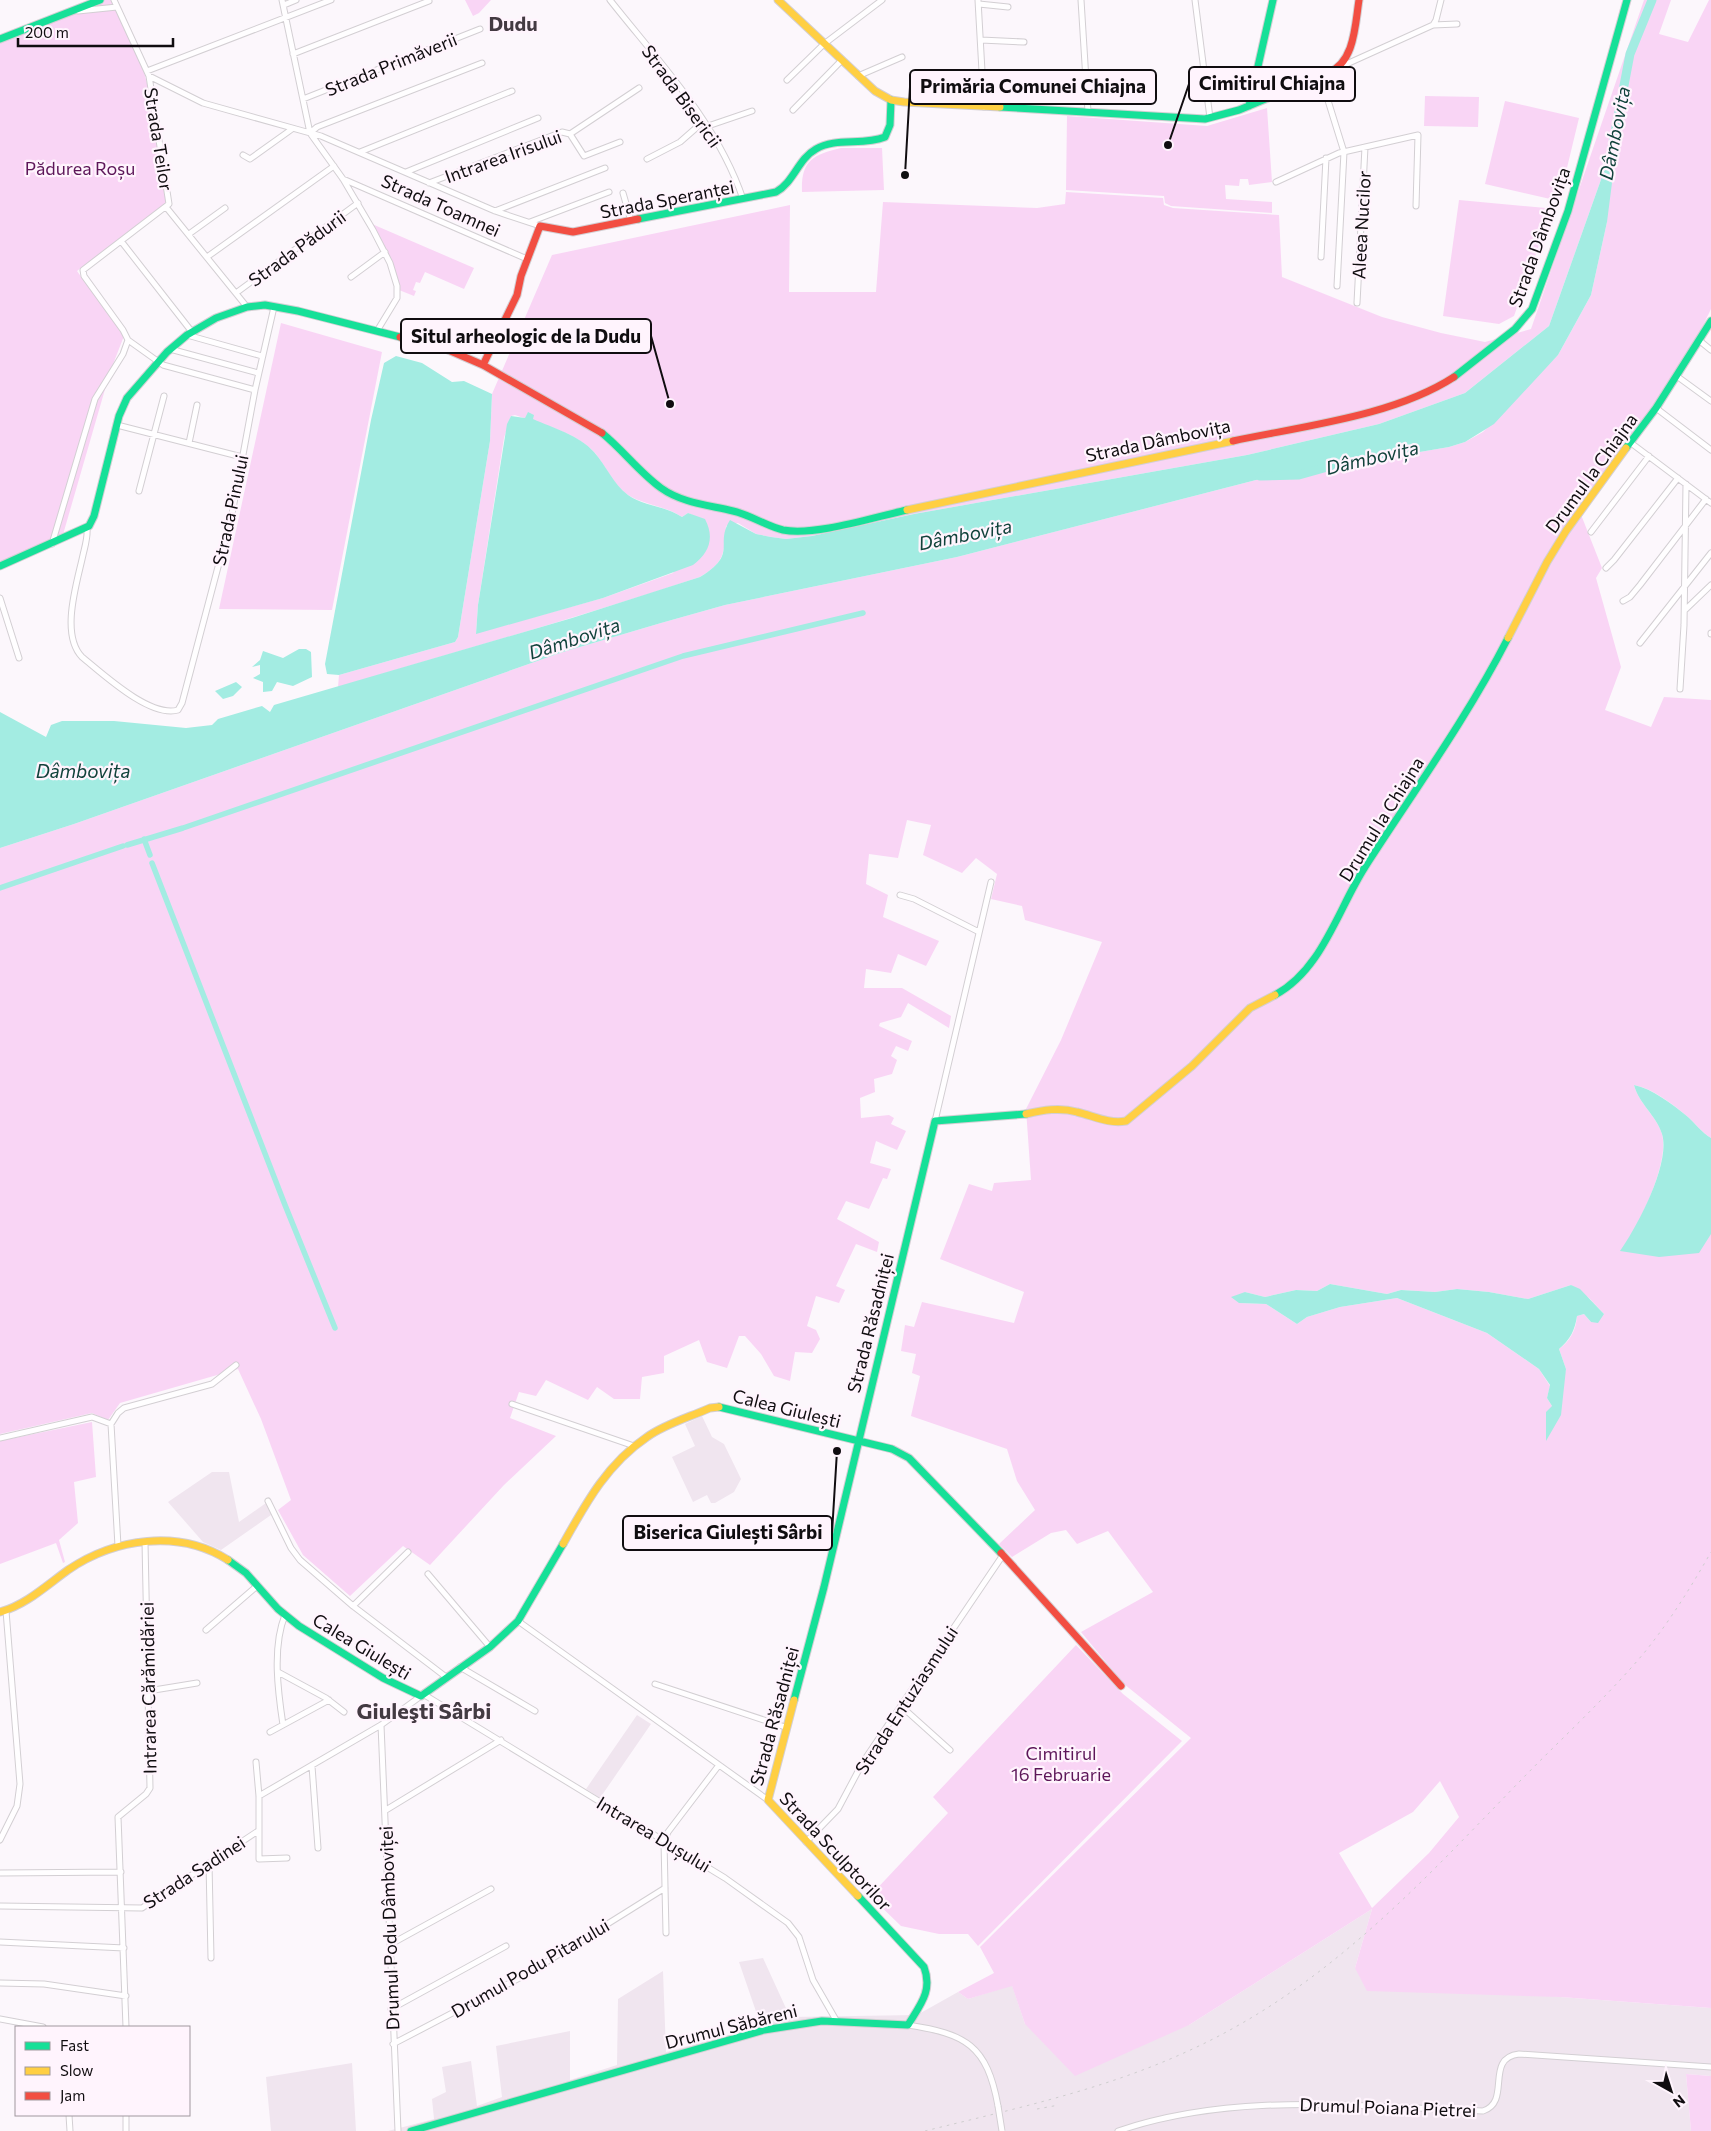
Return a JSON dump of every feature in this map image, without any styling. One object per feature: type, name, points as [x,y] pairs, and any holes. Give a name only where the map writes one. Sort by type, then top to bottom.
[{"type":"main road","points":[[0,39],[100,0]]},
{"type":"main road","points":[[1249,106],[1272,0]]},
{"type":"main road","points":[[783,1],[858,76],[875,91],[891,100],[984,107],[1210,118],[1249,106],[1321,78],[1340,67],[1346,58],[1359,0]]},
{"type":"main road","name":"Strada Dâmbovița","points":[[483,365],[604,435],[648,478],[670,494],[705,506],[745,514],[782,530],[792,532],[818,529],[1404,402],[1433,392],[1452,380],[1523,322],[1532,309],[1575,185],[1628,0]]},
{"type":"main road","name":"Strada Speranței","points":[[540,226],[570,233],[779,191],[804,159],[823,146],[844,141],[876,140],[885,136],[888,131],[891,100]]},
{"type":"main road","points":[[0,566],[52,545],[87,528],[94,516],[123,406],[131,393],[158,362],[170,349],[190,333],[226,313],[247,307],[274,307],[446,349],[483,365],[516,295],[540,226]]},
{"type":"main road","name":"Drumul la Chiajna","points":[[935,1121],[999,1117],[1046,1109],[1075,1111],[1112,1123],[1126,1121],[1185,1073],[1241,1016],[1258,1003],[1290,986],[1328,938],[1364,869],[1436,762],[1502,650],[1547,562],[1566,531],[1678,377],[1711,322]]},
{"type":"main road","name":"Strada Răsadniței","points":[[768,1800],[785,1727],[824,1587],[857,1440],[935,1121]]},
{"type":"main road","name":"Calea Giulești","points":[[3,1612],[23,1602],[87,1558],[118,1546],[145,1542],[177,1541],[203,1548],[239,1566],[285,1615],[326,1644],[391,1683],[422,1694],[490,1647],[518,1621],[596,1486],[634,1446],[662,1429],[710,1408],[724,1407],[892,1449],[909,1458],[1003,1555],[1121,1686]]},
{"type":"main road","name":"Strada Sculptorilor","points":[[768,1800],[924,1967],[930,1980],[929,1989],[908,2025]]},
{"type":"main road","name":"Drumul Săbăreni","points":[[411,2131],[764,2030],[794,2024],[836,2020],[908,2025]]},
{"type":"street","name":"Strada Teilor","points":[[114,0],[148,73],[169,200],[166,207],[85,268],[82,274],[123,330],[128,340]]},
{"type":"street","points":[[296,0],[283,3],[310,134]]},
{"type":"street","points":[[148,73],[330,0]]},
{"type":"street","name":"Strada Bisericii","points":[[610,0],[706,124],[728,160],[743,199]]},
{"type":"street","points":[[787,80],[824,44],[882,0]]},
{"type":"street","points":[[1081,0],[1088,112]]},
{"type":"street","points":[[1195,0],[1210,118]]},
{"type":"street","points":[[1433,25],[1436,20],[1440,0]]},
{"type":"street","points":[[294,54],[429,1]]},
{"type":"street","points":[[984,107],[979,2],[1008,7]]},
{"type":"street","points":[[71,11],[117,6]]},
{"type":"street","points":[[1340,67],[1433,25],[1457,24]]},
{"type":"street","name":"Strada Primăverii","points":[[303,99],[480,29]]},
{"type":"street","points":[[981,40],[1024,42]]},
{"type":"street","points":[[858,76],[902,57]]},
{"type":"street","points":[[793,110],[842,60]]},
{"type":"street","points":[[310,134],[317,127],[482,63]]},
{"type":"street","points":[[148,73],[203,104],[310,134]]},
{"type":"street","name":"Aleea Nucilor","points":[[1321,78],[1344,152],[1337,286]]},
{"type":"street","points":[[570,134],[639,88]]},
{"type":"street","points":[[360,152],[512,91]]},
{"type":"street","points":[[647,159],[680,142],[706,124],[752,111]]},
{"type":"street","points":[[406,172],[538,118]]},
{"type":"street","points":[[243,156],[250,159],[292,130]]},
{"type":"street","name":"Intrarea Irisului","points":[[429,183],[562,132],[570,134],[580,153],[584,156],[620,142]]},
{"type":"street","name":"Strada Speranței","points":[[310,134],[360,152],[495,211],[540,226]]},
{"type":"street","name":"Strada Pădurii","points":[[310,134],[343,179],[385,252],[394,274],[398,295],[378,331]]},
{"type":"street","name":"Aleea Nucilor","points":[[1276,182],[1326,158],[1344,152],[1418,135],[1416,206]]},
{"type":"street","name":"Aleea Nucilor","points":[[1357,303],[1365,147]]},
{"type":"street","points":[[1321,257],[1326,158]]},
{"type":"street","points":[[207,257],[334,166]]},
{"type":"street","points":[[495,211],[605,168]]},
{"type":"street","name":"Strada Toamnei","points":[[343,179],[527,259]]},
{"type":"street","points":[[530,222],[609,192]]},
{"type":"street","points":[[623,193],[631,221]]},
{"type":"street","name":"Strada Pădurii","points":[[236,293],[358,204]]},
{"type":"street","points":[[166,207],[247,307]]},
{"type":"street","points":[[189,234],[225,208]]},
{"type":"street","points":[[121,241],[190,333],[262,356]]},
{"type":"street","points":[[351,277],[385,252]]},
{"type":"street","name":"Strada Pinului","points":[[87,528],[72,607],[72,636],[76,650],[82,657],[138,699],[162,709],[178,710],[182,703],[225,544],[258,374],[274,307]]},
{"type":"street","points":[[52,545],[95,399],[123,354],[128,340],[158,362],[255,390]]},
{"type":"street","points":[[1700,341],[1711,350]]},
{"type":"street","points":[[170,349],[258,374]]},
{"type":"street","points":[[1678,377],[1711,401]]},
{"type":"street","points":[[139,491],[164,396]]},
{"type":"street","points":[[189,444],[197,406]]},
{"type":"street","points":[[1656,408],[1711,450]]},
{"type":"street","points":[[117,425],[242,457]]},
{"type":"street","points":[[1623,601],[1630,597],[1686,524],[1709,501],[1631,443]]},
{"type":"street","points":[[1591,532],[1649,456]]},
{"type":"street","points":[[1606,568],[1678,478]]},
{"type":"street","points":[[1680,689],[1684,610],[1686,484]]},
{"type":"street","points":[[1640,643],[1711,553]]},
{"type":"street","points":[[1684,610],[1711,585]]},
{"type":"street","points":[[0,598],[19,658]]},
{"type":"street","name":"Strada Răsadniței","points":[[935,1121],[991,882]]},
{"type":"street","points":[[900,895],[914,899],[978,932]]},
{"type":"street","points":[[118,1546],[111,1424],[124,1408],[212,1384],[236,1365]]},
{"type":"street","points":[[512,1404],[634,1446]]},
{"type":"street","points":[[0,1438],[92,1417],[111,1424]]},
{"type":"street","points":[[268,1501],[291,1548],[300,1560],[353,1606],[446,1677]]},
{"type":"street","name":"Intrarea Cărămidăriei","points":[[126,2026],[118,1817],[146,1794],[150,1788],[145,1542]]},
{"type":"street","points":[[353,1606],[408,1552]]},
{"type":"street","name":"Strada Entuziasmului","points":[[806,1842],[838,1808],[863,1762],[1003,1555]]},
{"type":"street","points":[[428,1574],[490,1647]]},
{"type":"street","points":[[206,1630],[257,1586]]},
{"type":"street","points":[[0,1840],[17,1806],[20,1784],[3,1612]]},
{"type":"street","points":[[283,1725],[278,1672],[281,1630],[285,1615]]},
{"type":"street","name":"Strada Sculptorilor","points":[[518,1621],[768,1800]]},
{"type":"street","points":[[460,1667],[536,1711]]},
{"type":"street","points":[[278,1672],[329,1700],[344,1712]]},
{"type":"street","points":[[148,1691],[197,1683]]},
{"type":"street","points":[[655,1684],[785,1727]]},
{"type":"street","points":[[259,1796],[381,1725],[422,1694]]},
{"type":"street","name":"Intrarea Dușului","points":[[422,1694],[501,1740],[725,1878],[788,1923],[799,1937],[813,1980],[836,2020]]},
{"type":"street","points":[[270,1732],[329,1700]]},
{"type":"street","points":[[901,1706],[950,1750]]},
{"type":"street","name":"Drumul Podu Dâmboviței","points":[[381,1725],[391,1944],[391,2008],[398,2131]]},
{"type":"street","points":[[386,1810],[501,1740]]},
{"type":"street","name":"Strada Sadinei","points":[[0,1906],[142,1908],[258,1831],[259,1796],[256,1762]]},
{"type":"street","points":[[666,1933],[664,1841],[668,1832],[719,1765]]},
{"type":"street","points":[[312,1766],[318,1848]]},
{"type":"street","points":[[258,1831],[259,1859],[287,1858]]},
{"type":"street","points":[[209,1863],[211,1958]]},
{"type":"street","points":[[0,1873],[121,1872]]},
{"type":"street","name":"Drumul Podu Pitarului","points":[[393,2044],[530,1973],[665,1888]]},
{"type":"street","points":[[391,1944],[491,1889]]},
{"type":"street","points":[[0,1942],[124,1948]]},
{"type":"street","points":[[391,2008],[506,1946]]},
{"type":"street","points":[[0,1984],[44,1984],[126,1996]]},
{"type":"street","points":[[0,2019],[38,2026]]},
{"type":"street","name":"Drumul Săbăreni","points":[[908,2025],[950,2033],[978,2053],[989,2070],[1002,2131]]},
{"type":"street","name":"Drumul Poiana Pietrei","points":[[1118,2131],[1159,2118],[1265,2104],[1483,2111],[1496,2101],[1500,2065],[1515,2054],[1711,2068]]},
{"type":"street","points":[[69,2116],[70,2131]]},
{"type":"street","points":[[126,2116],[126,2131]]},
{"type":"shaded area","points":[[702,1416],[712,1437],[724,1444],[741,1479],[734,1492],[715,1503],[711,1503],[707,1495],[693,1502],[672,1457],[695,1446],[685,1424]]},
{"type":"shaded area","points":[[212,1472],[229,1472],[239,1522],[266,1503],[271,1515],[221,1550],[203,1542],[168,1502]]},
{"type":"shaded area","points":[[637,1715],[651,1724],[600,1798],[586,1789]]},
{"type":"shaded area","points":[[1372,1909],[1355,1968],[1560,1997],[1711,2008],[1711,2076],[1686,2074],[1691,2131],[388,2131],[434,2119],[432,2099],[446,2092],[442,2067],[471,2061],[477,2106],[502,2097],[496,2046],[570,2031],[570,2080],[617,2065],[618,1999],[663,1971],[666,2052],[761,2026],[739,1962],[763,1958],[790,2017],[917,2015],[958,1992],[968,1999],[1012,1985],[1025,2024],[1189,2025]]},
{"type":"shaded area","points":[[352,2063],[356,2131],[271,2131],[266,2077]]},
{"type":"green space","name":"Pădurea Roșu","points":[[104,0],[111,0],[143,68],[153,106],[166,203],[77,271],[124,336],[110,372],[62,538],[0,563],[0,41]]},
{"type":"green space","points":[[465,0],[491,0],[479,13],[473,16]]},
{"type":"green space","points":[[1644,0],[1671,0],[1659,34],[1688,42],[1709,0],[1711,0],[1711,309],[1667,386],[1578,507],[1602,568],[1596,578],[1621,667],[1605,710],[1651,727],[1664,697],[1711,700],[1711,1138],[1676,1107],[1649,1090],[1634,1085],[1636,1092],[1659,1127],[1663,1145],[1655,1184],[1633,1232],[1711,1234],[1711,2008],[1560,1997],[1367,1991],[1355,1968],[1372,1909],[1189,2025],[1075,2076],[1025,2024],[1012,1986],[968,1999],[958,1992],[994,1973],[980,1947],[1191,1738],[1124,1684],[1081,1632],[1153,1592],[1108,1531],[1077,1544],[1066,1530],[1051,1533],[1012,1557],[999,1544],[1035,1510],[1017,1481],[1007,1449],[911,1416],[920,1376],[912,1373],[916,1354],[901,1351],[905,1325],[914,1327],[922,1302],[1014,1323],[1024,1292],[940,1259],[969,1184],[992,1191],[994,1183],[1031,1180],[1026,1109],[1061,1040],[1102,942],[1025,920],[1022,906],[991,899],[997,874],[976,858],[962,873],[923,855],[931,825],[907,820],[898,858],[869,854],[866,884],[888,895],[883,917],[939,941],[926,966],[898,954],[891,973],[866,969],[864,988],[902,988],[951,1016],[949,1028],[908,1003],[901,1017],[880,1023],[879,1026],[912,1041],[908,1051],[896,1046],[891,1056],[897,1060],[892,1074],[874,1079],[875,1092],[860,1098],[861,1118],[889,1115],[894,1118],[891,1124],[906,1131],[897,1150],[876,1141],[870,1163],[891,1169],[887,1179],[883,1178],[869,1209],[846,1201],[837,1219],[879,1242],[877,1252],[856,1244],[836,1286],[845,1290],[839,1303],[816,1296],[807,1326],[816,1330],[820,1339],[812,1353],[795,1352],[790,1381],[774,1376],[761,1354],[745,1336],[739,1336],[727,1368],[707,1362],[699,1340],[664,1356],[664,1373],[642,1377],[640,1399],[614,1399],[597,1387],[588,1400],[546,1380],[536,1396],[519,1392],[510,1418],[556,1436],[504,1485],[430,1565],[403,1546],[350,1596],[303,1555],[278,1510],[291,1500],[261,1419],[238,1369],[120,1403],[108,1420],[92,1413],[0,1434],[0,848],[74,824],[563,652],[725,605],[957,557],[1256,480],[1449,447],[1465,442],[1483,432],[1558,355],[1591,295],[1607,222],[1603,174],[1549,326],[1465,393],[1379,424],[1247,455],[914,514],[812,536],[786,539],[756,534],[738,523],[726,526],[725,544],[719,562],[700,577],[565,620],[338,687],[339,675],[455,642],[458,637],[490,441],[492,394],[552,255],[790,205],[789,292],[876,292],[883,202],[1037,208],[1065,204],[1066,192],[1163,198],[1164,205],[1173,208],[1279,215],[1282,277],[1382,317],[1441,333],[1485,342],[1531,329]],"holes":[[[515,415],[578,439],[595,453],[618,486],[628,495],[669,510],[682,517],[688,513],[699,518],[673,573],[603,598],[476,633],[478,605],[504,438],[511,416]],[[1330,1284],[1387,1294],[1401,1290],[1435,1292],[1457,1289],[1528,1299],[1571,1285],[1589,1298],[1604,1314],[1591,1322],[1584,1314],[1577,1316],[1572,1335],[1559,1349],[1566,1369],[1546,1440],[1552,1406],[1547,1398],[1550,1386],[1539,1369],[1487,1333],[1397,1298],[1340,1307],[1307,1317],[1297,1324],[1266,1304],[1239,1303],[1245,1292],[1265,1297],[1296,1290],[1317,1291]],[[1440,1781],[1459,1817],[1429,1853],[1372,1908],[1339,1853],[1413,1812]]]},
{"type":"green space","points":[[1425,96],[1479,97],[1478,127],[1424,126]]},
{"type":"green space","points":[[1505,101],[1579,118],[1559,201],[1485,184]]},
{"type":"green space","points":[[1267,108],[1272,182],[1249,185],[1248,179],[1240,179],[1239,186],[1225,185],[1226,199],[1272,202],[1272,213],[1171,206],[1165,203],[1164,196],[1066,190],[1067,116],[1207,126]]},
{"type":"green space","points":[[841,148],[882,148],[884,190],[802,192],[804,173],[810,161],[823,153]]},
{"type":"green space","points":[[1459,200],[1546,208],[1550,214],[1514,316],[1499,324],[1443,316]]},
{"type":"green space","points":[[372,224],[474,268],[464,289],[425,272],[420,283],[416,282],[413,290],[416,291],[414,296],[399,290]]},
{"type":"green space","points":[[281,323],[382,352],[332,610],[219,609]]},
{"type":"green space","points":[[92,1422],[96,1477],[74,1482],[78,1523],[59,1540],[65,1562],[63,1563],[56,1543],[0,1564],[0,1441]]},
{"type":"green space","name":"Cimitirul 16 Februarie","points":[[1076,1645],[1123,1694],[1182,1741],[978,1946],[968,1934],[939,1934],[901,1926],[870,1896],[948,1813],[933,1797]]},
{"type":"green space","points":[[1686,2074],[1711,2076],[1711,2131],[1691,2131]]},
{"type":"water","name":"Dâmbovița","points":[[1603,174],[1613,175],[1607,222],[1591,295],[1558,355],[1494,424],[1465,442],[1449,447],[1256,480],[957,557],[725,605],[563,652],[74,824],[0,848],[0,712],[46,737],[51,725],[62,721],[114,721],[186,728],[212,725],[218,719],[262,706],[270,712],[274,705],[572,618],[700,577],[712,569],[719,561],[724,549],[724,536],[730,520],[756,534],[771,537],[786,539],[812,536],[914,514],[1247,455],[1379,424],[1465,393],[1549,326]]},
{"type":"water","points":[[396,356],[422,363],[452,382],[464,381],[492,394],[490,441],[458,637],[455,642],[339,675],[327,674],[325,664],[371,420],[384,363]]},
{"type":"water","points":[[528,412],[534,415],[533,419],[565,432],[588,446],[623,491],[634,499],[669,510],[682,517],[688,513],[705,519],[710,533],[709,545],[699,560],[693,565],[603,598],[476,634],[478,605],[507,424],[511,416],[525,418]]},
{"type":"water","points":[[299,649],[306,649],[311,652],[312,677],[293,686],[277,682],[272,691],[263,692],[263,682],[253,678],[260,674],[260,665],[252,667],[260,660],[263,651],[283,658]]},
{"type":"water","points":[[236,682],[242,687],[233,696],[223,699],[215,691]]},
{"type":"water","points":[[1634,1085],[1655,1093],[1669,1102],[1711,1138],[1711,1234],[1699,1253],[1659,1257],[1620,1251],[1635,1227],[1651,1194],[1662,1161],[1662,1134],[1656,1121],[1636,1092]]},
{"type":"water","points":[[1330,1284],[1387,1294],[1401,1290],[1435,1292],[1457,1289],[1528,1299],[1571,1285],[1580,1289],[1604,1314],[1598,1323],[1591,1322],[1584,1314],[1577,1316],[1571,1334],[1559,1349],[1566,1369],[1561,1415],[1546,1441],[1546,1412],[1552,1406],[1547,1398],[1550,1385],[1539,1369],[1487,1333],[1397,1298],[1340,1307],[1307,1317],[1297,1324],[1266,1304],[1239,1303],[1231,1297],[1245,1292],[1265,1297],[1296,1290],[1317,1291]]},
{"type":"waterway","name":"Dâmbovița","points":[[1605,185],[1630,54],[1652,0]]},
{"type":"waterway","name":"Dâmbovița","points":[[1260,476],[1299,475],[1331,466]]},
{"type":"waterway","points":[[127,845],[183,828],[683,656],[863,613]]},
{"type":"waterway","points":[[144,839],[150,855]]},
{"type":"waterway","points":[[0,888],[123,846]]},
{"type":"waterway","points":[[152,863],[335,1328]]},
{"type":"railway","points":[[925,2131],[1057,2098],[1155,2065],[1236,2027],[1282,1998],[1326,1966],[1406,1896],[1615,1686],[1663,1629],[1711,1552]]},
{"type":"railway","points":[[1037,2109],[1059,2105]]},
{"type":"traffic: fast","points":[[0,39],[100,0]]},
{"type":"traffic: fast","points":[[1249,106],[1273,0]]},
{"type":"traffic: fast","points":[[1454,377],[1515,329],[1532,309],[1568,211],[1627,0]]},
{"type":"traffic: fast","points":[[1000,107],[1205,119],[1239,110],[1328,73]]},
{"type":"traffic: fast","points":[[638,219],[776,192],[782,188],[810,153],[816,149],[832,143],[877,140],[885,137],[890,125],[891,100]]},
{"type":"traffic: fast","points":[[0,566],[89,526],[94,516],[119,416],[127,398],[167,352],[187,335],[216,318],[247,307],[265,305],[298,311],[400,337]]},
{"type":"traffic: fast","points":[[1626,448],[1656,408],[1711,321]]},
{"type":"traffic: fast","points":[[602,433],[645,475],[669,493],[696,503],[740,513],[783,530],[796,531],[828,528],[907,510]]},
{"type":"traffic: fast","points":[[1275,995],[1291,984],[1317,955],[1365,867],[1458,726],[1508,638]]},
{"type":"traffic: fast","points":[[794,1700],[824,1587],[935,1121],[1026,1114]]},
{"type":"traffic: fast","points":[[719,1407],[892,1449],[909,1458],[1001,1553]]},
{"type":"traffic: fast","points":[[228,1560],[246,1573],[278,1609],[299,1626],[383,1678],[421,1696],[490,1647],[518,1621],[563,1544]]},
{"type":"traffic: fast","points":[[411,2131],[764,2030],[822,2021],[908,2025],[921,2004],[926,1991],[927,1983],[924,1967],[858,1896]]},
{"type":"traffic: slow","points":[[778,0],[875,91],[891,100],[1000,107]]},
{"type":"traffic: slow","points":[[907,510],[1233,441]]},
{"type":"traffic: slow","points":[[1508,638],[1547,562],[1566,531],[1626,448]]},
{"type":"traffic: slow","points":[[1026,1114],[1058,1109],[1077,1112],[1107,1121],[1126,1121],[1192,1066],[1250,1008],[1275,995]]},
{"type":"traffic: slow","points":[[563,1544],[589,1499],[620,1459],[654,1432],[710,1408],[719,1407]]},
{"type":"traffic: slow","points":[[0,1612],[19,1605],[86,1559],[126,1545],[147,1541],[189,1544],[209,1550],[228,1560]]},
{"type":"traffic: slow","points":[[794,1700],[768,1800],[858,1896]]},
{"type":"traffic: jam","points":[[1328,73],[1337,68],[1349,52],[1355,31],[1359,0]]},
{"type":"traffic: jam","points":[[483,365],[517,295],[521,276],[540,226],[573,232],[638,219]]},
{"type":"traffic: jam","points":[[400,337],[446,349],[483,365],[602,433]]},
{"type":"traffic: jam","points":[[1233,441],[1347,418],[1376,410],[1404,401],[1454,377]]},
{"type":"traffic: jam","points":[[1001,1553],[1121,1686]]},
{"type":"place","name":"Cimitirul Chiajna","points":[[1168,145]]},
{"type":"place","name":"Primăria Comunei Chiajna","points":[[905,175]]},
{"type":"place","name":"Situl arheologic de la Dudu","points":[[670,404]]},
{"type":"place","name":"Biserica Giulești Sârbi","points":[[837,1451]]},
{"type":"district","name":"Dudu","points":[[513,23]]},
{"type":"district","name":"Giuleşti Sârbi","points":[[424,1710]]}]
